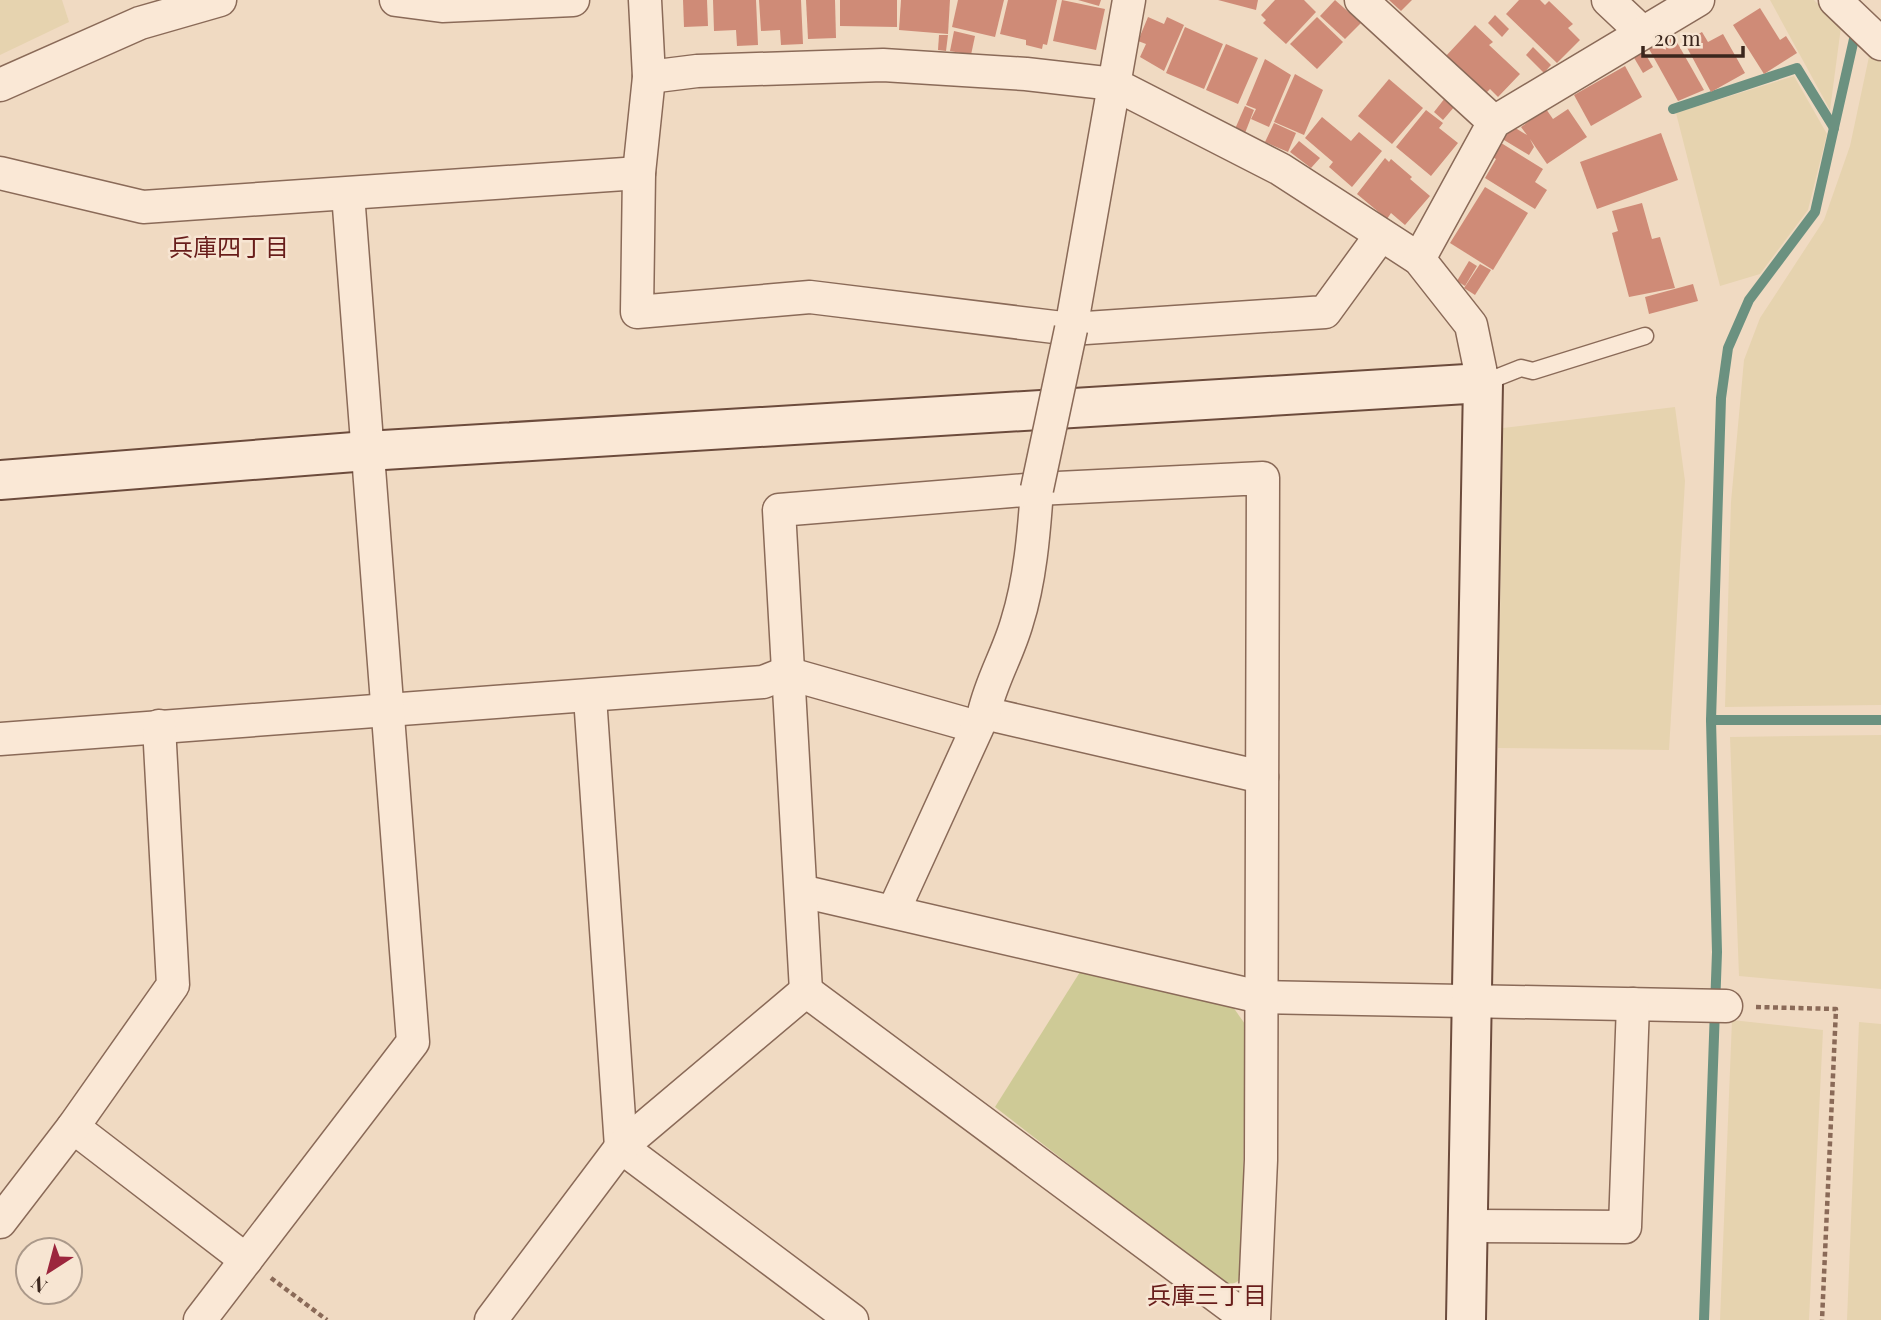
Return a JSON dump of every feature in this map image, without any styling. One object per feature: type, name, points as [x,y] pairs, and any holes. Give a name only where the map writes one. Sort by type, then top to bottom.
[{"type":"street","points":[[0,85],[140,23],[220,0]]},
{"type":"street","points":[[396,0],[442,6],[573,0]]},
{"type":"street","points":[[645,0],[649,77],[639,173],[637,312],[810,297],[1071,330],[1325,312],[1381,235]]},
{"type":"street","points":[[894,910],[981,720],[988,692],[1018,622],[1035,527],[1037,489],[1071,330],[1129,0]]},
{"type":"street","points":[[1361,0],[1494,122]]},
{"type":"street","points":[[1608,0],[1642,32]]},
{"type":"street","points":[[1419,259],[1494,122],[1698,0]]},
{"type":"street","points":[[1836,1],[1873,36]]},
{"type":"street","points":[[649,77],[697,71],[883,65],[1026,74],[1114,84],[1280,169],[1419,259],[1471,325],[1483,383],[1470,1226],[1466,1320]]},
{"type":"street","points":[[0,173],[143,207],[639,173]]},
{"type":"street","points":[[200,1320],[412,1042],[348,194]]},
{"type":"street","points":[[0,480],[367,451],[1483,383]]},
{"type":"street","points":[[806,991],[786,673],[779,510],[1037,489],[1263,478],[1261,1160],[1252,1320]]},
{"type":"street","points":[[0,738],[763,682],[786,673],[981,720],[1262,777]]},
{"type":"street","points":[[590,696],[621,1147],[852,1320]]},
{"type":"street","points":[[0,1222],[73,1127],[173,985],[159,726]]},
{"type":"street","points":[[801,891],[894,910],[1260,997],[1714,1006]]},
{"type":"street","points":[[491,1320],[621,1147],[806,991]]},
{"type":"street","points":[[806,991],[1252,1320]]},
{"type":"street","points":[[1470,1226],[1625,1227],[1633,1004]]},
{"type":"street","points":[[73,1127],[246,1260]]},
{"type":"lane","points":[[1483,383],[1521,368],[1533,371],[1645,336]]},
{"type":"path","points":[[1714,1006],[1836,1009],[1822,1320]]},
{"type":"path","points":[[246,1260],[327,1320]]},
{"type":"shaded area","points":[[0,0],[62,0],[69,22],[0,55]]},
{"type":"shaded area","points":[[1770,0],[1814,0],[1841,27],[1830,110]]},
{"type":"shaded area","points":[[1870,52],[1881,63],[1881,705],[1725,707],[1731,502],[1744,360],[1760,318],[1824,220],[1850,146]]},
{"type":"shaded area","points":[[1794,76],[1827,134],[1808,210],[1760,274],[1720,286],[1676,113]]},
{"type":"shaded area","points":[[1675,407],[1685,481],[1669,750],[1498,748],[1503,428]]},
{"type":"shaded area","points":[[1881,735],[1881,989],[1739,976],[1730,737]]},
{"type":"shaded area","points":[[1080,972],[1233,1007],[1245,1024],[1242,1279],[1227,1287],[995,1107]]},
{"type":"shaded area","points":[[1732,1020],[1823,1030],[1809,1320],[1720,1320]]},
{"type":"shaded area","points":[[1859,1022],[1881,1024],[1881,1320],[1847,1320]]},
{"type":"building","points":[[683,0],[707,0],[708,26],[684,27]]},
{"type":"building","points":[[713,0],[756,0],[758,45],[737,46],[736,30],[714,31]]},
{"type":"building","points":[[759,0],[801,0],[803,44],[781,45],[780,30],[761,31]]},
{"type":"building","points":[[806,0],[835,0],[836,38],[808,39]]},
{"type":"building","points":[[840,0],[897,0],[897,27],[840,26]]},
{"type":"building","points":[[901,0],[950,0],[948,34],[899,30]]},
{"type":"building","points":[[958,0],[1004,0],[995,37],[952,27]]},
{"type":"building","points":[[1008,0],[1057,0],[1047,45],[1043,44],[1042,49],[1026,45],[1026,40],[1000,34]]},
{"type":"building","points":[[1062,0],[1105,9],[1096,50],[1053,41]]},
{"type":"building","points":[[1078,0],[1101,0],[1099,6]]},
{"type":"building","points":[[1218,0],[1258,0],[1256,10]]},
{"type":"building","points":[[1275,0],[1304,0],[1316,12],[1286,44],[1263,23],[1266,20],[1261,15]]},
{"type":"building","points":[[1335,0],[1361,23],[1345,39],[1320,16]]},
{"type":"building","points":[[1389,0],[1412,0],[1401,11]]},
{"type":"building","points":[[1519,0],[1540,0],[1545,5],[1549,1],[1573,24],[1568,28],[1580,40],[1557,63],[1506,14]]},
{"type":"building","points":[[1760,8],[1780,40],[1786,36],[1797,53],[1764,74],[1733,25]]},
{"type":"building","points":[[1495,15],[1509,29],[1502,37],[1488,23]]},
{"type":"building","points":[[1148,17],[1164,24],[1167,17],[1184,25],[1164,71],[1140,57],[1146,44],[1138,41]]},
{"type":"building","points":[[1317,17],[1343,42],[1317,69],[1290,44]]},
{"type":"building","points":[[1475,25],[1493,42],[1489,45],[1520,74],[1498,97],[1490,89],[1484,95],[1445,57]]},
{"type":"building","points":[[1185,27],[1223,44],[1204,89],[1166,73]]},
{"type":"building","points":[[954,31],[975,36],[971,55],[950,51]]},
{"type":"building","points":[[1702,32],[1708,42],[1723,34],[1745,73],[1711,92],[1684,42]]},
{"type":"building","points":[[939,35],[948,35],[946,51],[938,50]]},
{"type":"building","points":[[1674,37],[1704,90],[1678,101],[1649,49]]},
{"type":"building","points":[[1226,44],[1258,58],[1238,104],[1206,90]]},
{"type":"building","points":[[1533,47],[1551,65],[1544,73],[1526,55]]},
{"type":"building","points":[[1643,50],[1653,67],[1643,73],[1633,56]]},
{"type":"building","points":[[1265,59],[1291,75],[1269,127],[1251,119],[1256,109],[1246,105]]},
{"type":"building","points":[[1625,66],[1642,97],[1591,126],[1574,95]]},
{"type":"building","points":[[1295,74],[1323,90],[1304,135],[1274,122]]},
{"type":"building","points":[[1389,79],[1423,108],[1392,144],[1358,116]]},
{"type":"building","points":[[1445,98],[1455,106],[1443,120],[1434,112]]},
{"type":"building","points":[[1245,106],[1254,110],[1245,133],[1235,129]]},
{"type":"building","points":[[1546,109],[1553,119],[1568,109],[1587,137],[1547,164],[1530,139],[1534,147],[1529,155],[1499,137],[1512,126],[1527,135],[1521,127]]},
{"type":"building","points":[[1426,110],[1443,123],[1439,128],[1458,143],[1431,176],[1396,147]]},
{"type":"building","points":[[1322,117],[1351,141],[1359,132],[1382,151],[1352,187],[1329,167],[1333,162],[1305,138]]},
{"type":"building","points":[[1274,123],[1296,133],[1288,152],[1265,142]]},
{"type":"building","points":[[1661,133],[1678,180],[1597,209],[1580,162]]},
{"type":"building","points":[[1299,141],[1320,158],[1311,168],[1290,152]]},
{"type":"building","points":[[1498,141],[1543,169],[1535,182],[1547,190],[1535,209],[1485,178],[1496,159],[1489,155]]},
{"type":"building","points":[[1385,158],[1389,162],[1391,159],[1430,196],[1405,225],[1391,213],[1387,219],[1357,194]]},
{"type":"building","points":[[1485,187],[1528,213],[1493,270],[1450,243]]},
{"type":"building","points":[[1642,203],[1652,239],[1660,237],[1675,288],[1629,297],[1612,233],[1618,231],[1612,211]]},
{"type":"building","points":[[1469,261],[1477,266],[1465,286],[1457,281]]},
{"type":"building","points":[[1480,264],[1491,270],[1475,295],[1464,288]]},
{"type":"building","points":[[1693,284],[1698,301],[1649,314],[1645,297]]},
{"type":"waterway","points":[[1704,1320],[1717,952],[1711,720],[1721,398],[1728,348],[1749,300],[1815,212],[1856,30]]},
{"type":"waterway","points":[[1673,109],[1797,68],[1834,128]]},
{"type":"waterway","points":[[1711,720],[1881,720]]},
{"type":"district","name":"兵庫四丁目","points":[[229,246]]},
{"type":"district","name":"兵庫三丁目","points":[[1207,1294]]}]
